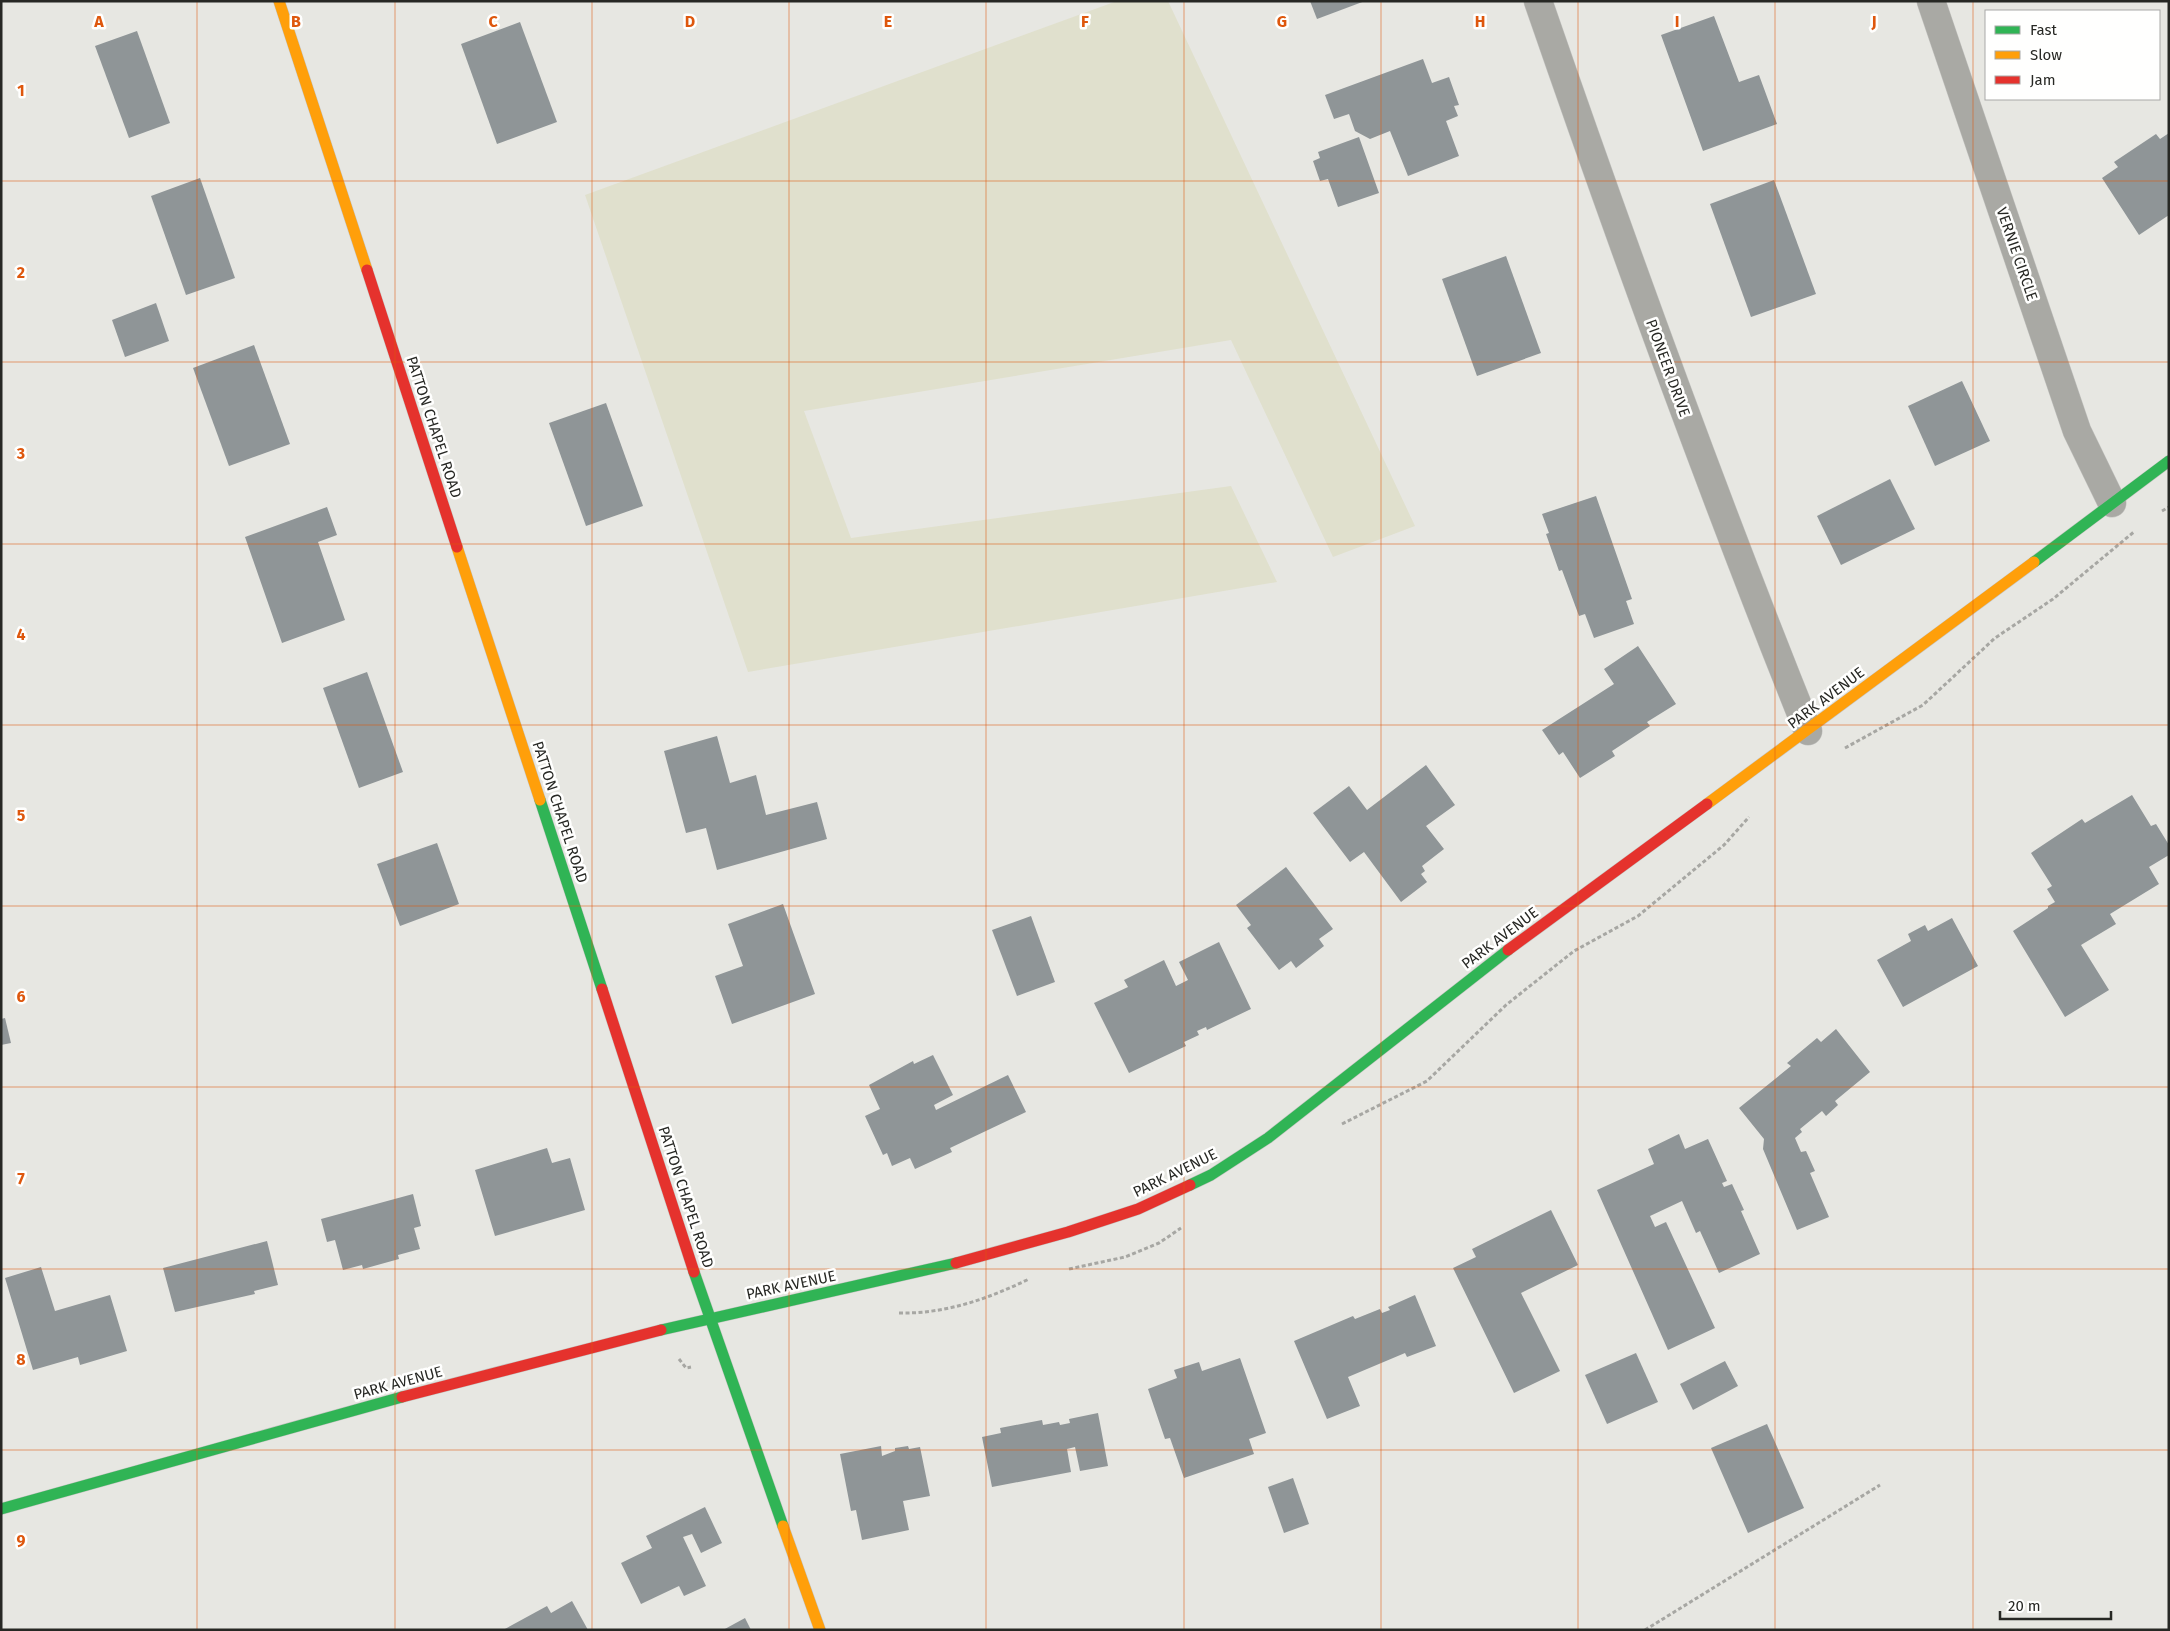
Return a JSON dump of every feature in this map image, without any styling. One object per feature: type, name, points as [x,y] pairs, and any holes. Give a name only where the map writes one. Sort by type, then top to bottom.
[{"type":"street","name":"PATTON CHAPEL ROAD","points":[[279,1],[709,1318],[820,1630]]},
{"type":"street","name":"PIONEER DRIVE","points":[[1538,1],[1612,214],[1732,542],[1808,731]]},
{"type":"street","name":"VERNIE CIRCLE","points":[[1931,1],[2077,431],[2112,503]]},
{"type":"street","name":"PARK AVENUE","points":[[1,1510],[415,1393],[709,1318],[942,1267],[1068,1232],[1138,1208],[1211,1175],[1268,1138],[1493,962],[1626,862],[1808,731],[2169,461]]},
{"type":"path","points":[[2154,516],[2169,506]]},
{"type":"path","points":[[1844,749],[1923,704],[1995,638],[2053,599],[2140,527]]},
{"type":"path","points":[[1334,1128],[1395,1100],[1427,1081],[1506,1005],[1574,951],[1638,916],[1724,845],[1752,813]]},
{"type":"path","points":[[1067,1269],[1125,1258],[1158,1243],[1184,1227]]},
{"type":"path","points":[[897,1312],[917,1313],[973,1303],[1030,1279]]},
{"type":"path","points":[[665,1329],[686,1368],[722,1354]]},
{"type":"path","points":[[1645,1630],[1880,1485]]},
{"type":"green space","points":[[1117,1],[1168,1],[1415,526],[1333,557],[1231,340],[804,411],[851,538],[1231,486],[1277,582],[748,672],[585,195]]},
{"type":"building","points":[[1310,1],[1365,1],[1317,19]]},
{"type":"building","points":[[1714,16],[1739,82],[1759,75],[1777,124],[1703,151],[1661,35]]},
{"type":"building","points":[[520,22],[557,122],[497,144],[461,44]]},
{"type":"building","points":[[137,31],[170,123],[129,138],[95,46]]},
{"type":"building","points":[[1423,59],[1432,83],[1449,77],[1459,105],[1454,106],[1458,116],[1446,121],[1459,156],[1408,176],[1390,131],[1370,139],[1355,131],[1349,114],[1334,119],[1325,95]]},
{"type":"building","points":[[2169,133],[2169,215],[2139,235],[2102,178],[2118,167],[2114,162],[2156,134],[2160,139]]},
{"type":"building","points":[[1359,137],[1379,193],[1338,207],[1328,179],[1320,181],[1313,161],[1320,158],[1318,152]]},
{"type":"building","points":[[200,178],[235,278],[186,295],[151,196]]},
{"type":"building","points":[[1774,180],[1816,294],[1751,317],[1710,204]]},
{"type":"building","points":[[1506,256],[1541,353],[1477,376],[1442,279]]},
{"type":"building","points":[[156,303],[169,341],[125,357],[112,320]]},
{"type":"building","points":[[254,345],[290,444],[229,466],[193,368]]},
{"type":"building","points":[[1962,381],[1990,441],[1935,466],[1908,406]]},
{"type":"building","points":[[606,403],[643,506],[586,526],[549,423]]},
{"type":"building","points":[[1890,479],[1915,529],[1841,565],[1817,516]]},
{"type":"building","points":[[1596,496],[1632,599],[1626,601],[1634,624],[1594,638],[1585,614],[1579,616],[1562,570],[1559,571],[1546,534],[1549,533],[1542,514]]},
{"type":"building","points":[[327,507],[337,535],[318,542],[345,620],[282,643],[245,537]]},
{"type":"building","points":[[1638,646],[1676,704],[1647,722],[1650,726],[1612,751],[1615,756],[1580,778],[1563,752],[1559,755],[1542,730],[1614,684],[1604,669]]},
{"type":"building","points":[[367,672],[403,772],[359,788],[323,688]]},
{"type":"building","points":[[717,736],[730,783],[756,775],[766,815],[817,802],[827,839],[717,870],[706,828],[686,833],[664,751]]},
{"type":"building","points":[[1426,765],[1455,805],[1426,826],[1444,849],[1422,866],[1425,871],[1421,874],[1427,882],[1401,902],[1364,852],[1350,862],[1313,813],[1349,786],[1367,810]]},
{"type":"building","points":[[2132,795],[2151,826],[2156,824],[2169,845],[2169,855],[2149,867],[2159,884],[2110,914],[2116,924],[2081,945],[2109,990],[2065,1017],[2013,931],[2055,902],[2047,889],[2052,886],[2031,853],[2082,819],[2085,823]]},
{"type":"building","points":[[437,843],[459,904],[400,926],[377,864]]},
{"type":"building","points":[[1286,867],[1333,929],[1319,939],[1324,946],[1296,968],[1291,961],[1279,970],[1247,928],[1251,925],[1236,905]]},
{"type":"building","points":[[783,904],[815,994],[732,1024],[715,976],[743,966],[728,924]]},
{"type":"building","points":[[1031,916],[1055,982],[1017,996],[992,930]]},
{"type":"building","points":[[1952,918],[1978,966],[1903,1007],[1877,960],[1911,941],[1908,934],[1925,925],[1928,931]]},
{"type":"building","points":[[1219,942],[1251,1009],[1207,1030],[1206,1027],[1197,1031],[1199,1035],[1184,1042],[1186,1046],[1129,1073],[1094,1003],[1128,987],[1124,980],[1164,960],[1176,986],[1188,980],[1179,962]]},
{"type":"building","points":[[5,1018],[11,1043],[1,1045],[1,1019]]},
{"type":"building","points":[[1836,1029],[1870,1072],[1835,1101],[1838,1105],[1826,1116],[1822,1111],[1800,1129],[1802,1132],[1795,1138],[1801,1152],[1806,1151],[1815,1171],[1810,1173],[1829,1217],[1797,1230],[1763,1149],[1764,1139],[1739,1108],[1791,1066],[1787,1063],[1817,1038],[1821,1042]]},
{"type":"building","points":[[933,1055],[953,1095],[934,1105],[936,1110],[1008,1075],[1026,1112],[950,1148],[952,1152],[915,1169],[910,1158],[892,1166],[887,1153],[883,1155],[865,1116],[880,1109],[869,1085],[913,1061],[914,1064]]},
{"type":"building","points":[[1679,1134],[1685,1149],[1708,1139],[1727,1181],[1722,1183],[1724,1187],[1732,1184],[1744,1210],[1741,1211],[1760,1254],[1719,1273],[1700,1231],[1696,1233],[1682,1201],[1650,1216],[1655,1227],[1666,1222],[1715,1328],[1668,1350],[1597,1190],[1654,1164],[1648,1149]]},
{"type":"building","points":[[547,1148],[552,1163],[570,1158],[585,1210],[495,1236],[475,1170]]},
{"type":"building","points":[[413,1194],[421,1226],[414,1228],[420,1249],[398,1255],[399,1259],[363,1269],[362,1265],[343,1270],[335,1240],[327,1242],[321,1219]]},
{"type":"building","points":[[1551,1210],[1578,1265],[1521,1293],[1560,1371],[1514,1393],[1453,1268],[1476,1257],[1472,1249]]},
{"type":"building","points":[[267,1241],[278,1285],[254,1291],[255,1294],[175,1312],[163,1268]]},
{"type":"building","points":[[41,1267],[55,1311],[110,1295],[127,1351],[80,1365],[78,1357],[33,1370],[5,1278]]},
{"type":"building","points":[[1415,1295],[1436,1346],[1407,1357],[1405,1353],[1348,1377],[1360,1406],[1327,1419],[1294,1341],[1353,1316],[1355,1319],[1380,1309],[1382,1313],[1390,1310],[1388,1307]]},
{"type":"building","points":[[1636,1353],[1658,1402],[1607,1424],[1585,1375]]},
{"type":"building","points":[[1240,1358],[1266,1433],[1249,1439],[1254,1454],[1184,1478],[1170,1438],[1165,1439],[1148,1389],[1177,1378],[1174,1370],[1199,1362],[1202,1371]]},
{"type":"building","points":[[1725,1361],[1738,1386],[1693,1410],[1680,1384]]},
{"type":"building","points":[[1098,1413],[1108,1466],[1080,1471],[1075,1447],[1067,1449],[1071,1472],[992,1487],[982,1437],[1001,1433],[1000,1428],[1042,1420],[1043,1425],[1059,1422],[1060,1425],[1070,1423],[1069,1419]]},
{"type":"building","points":[[1767,1424],[1804,1508],[1748,1533],[1711,1448]]},
{"type":"building","points":[[881,1446],[882,1456],[895,1451],[895,1448],[908,1446],[909,1449],[920,1447],[930,1496],[903,1501],[909,1530],[862,1540],[856,1510],[851,1511],[840,1454]]},
{"type":"building","points":[[1293,1478],[1309,1524],[1284,1533],[1268,1487]]},
{"type":"building","points":[[705,1507],[722,1543],[701,1553],[692,1534],[683,1537],[706,1586],[684,1596],[679,1586],[641,1604],[621,1563],[652,1548],[646,1536]]},
{"type":"building","points":[[572,1601],[588,1630],[503,1630],[547,1606],[551,1613]]},
{"type":"building","points":[[745,1618],[751,1630],[723,1630]]},
{"type":"traffic: fast","points":[[2034,562],[2169,461]]},
{"type":"traffic: fast","points":[[540,800],[602,989]]},
{"type":"traffic: fast","points":[[1190,1185],[1211,1175],[1268,1138],[1508,950]]},
{"type":"traffic: fast","points":[[661,1330],[956,1263]]},
{"type":"traffic: fast","points":[[694,1272],[783,1526]]},
{"type":"traffic: fast","points":[[1,1509],[402,1397]]},
{"type":"traffic: slow","points":[[279,1],[367,270]]},
{"type":"traffic: slow","points":[[457,547],[540,800]]},
{"type":"traffic: slow","points":[[1707,804],[2034,562]]},
{"type":"traffic: slow","points":[[783,1526],[820,1630]]},
{"type":"traffic: jam","points":[[367,270],[457,547]]},
{"type":"traffic: jam","points":[[1508,950],[1707,804]]},
{"type":"traffic: jam","points":[[602,989],[694,1272]]},
{"type":"traffic: jam","points":[[956,1263],[1068,1232],[1138,1209],[1190,1185]]},
{"type":"traffic: jam","points":[[402,1397],[661,1330]]}]
